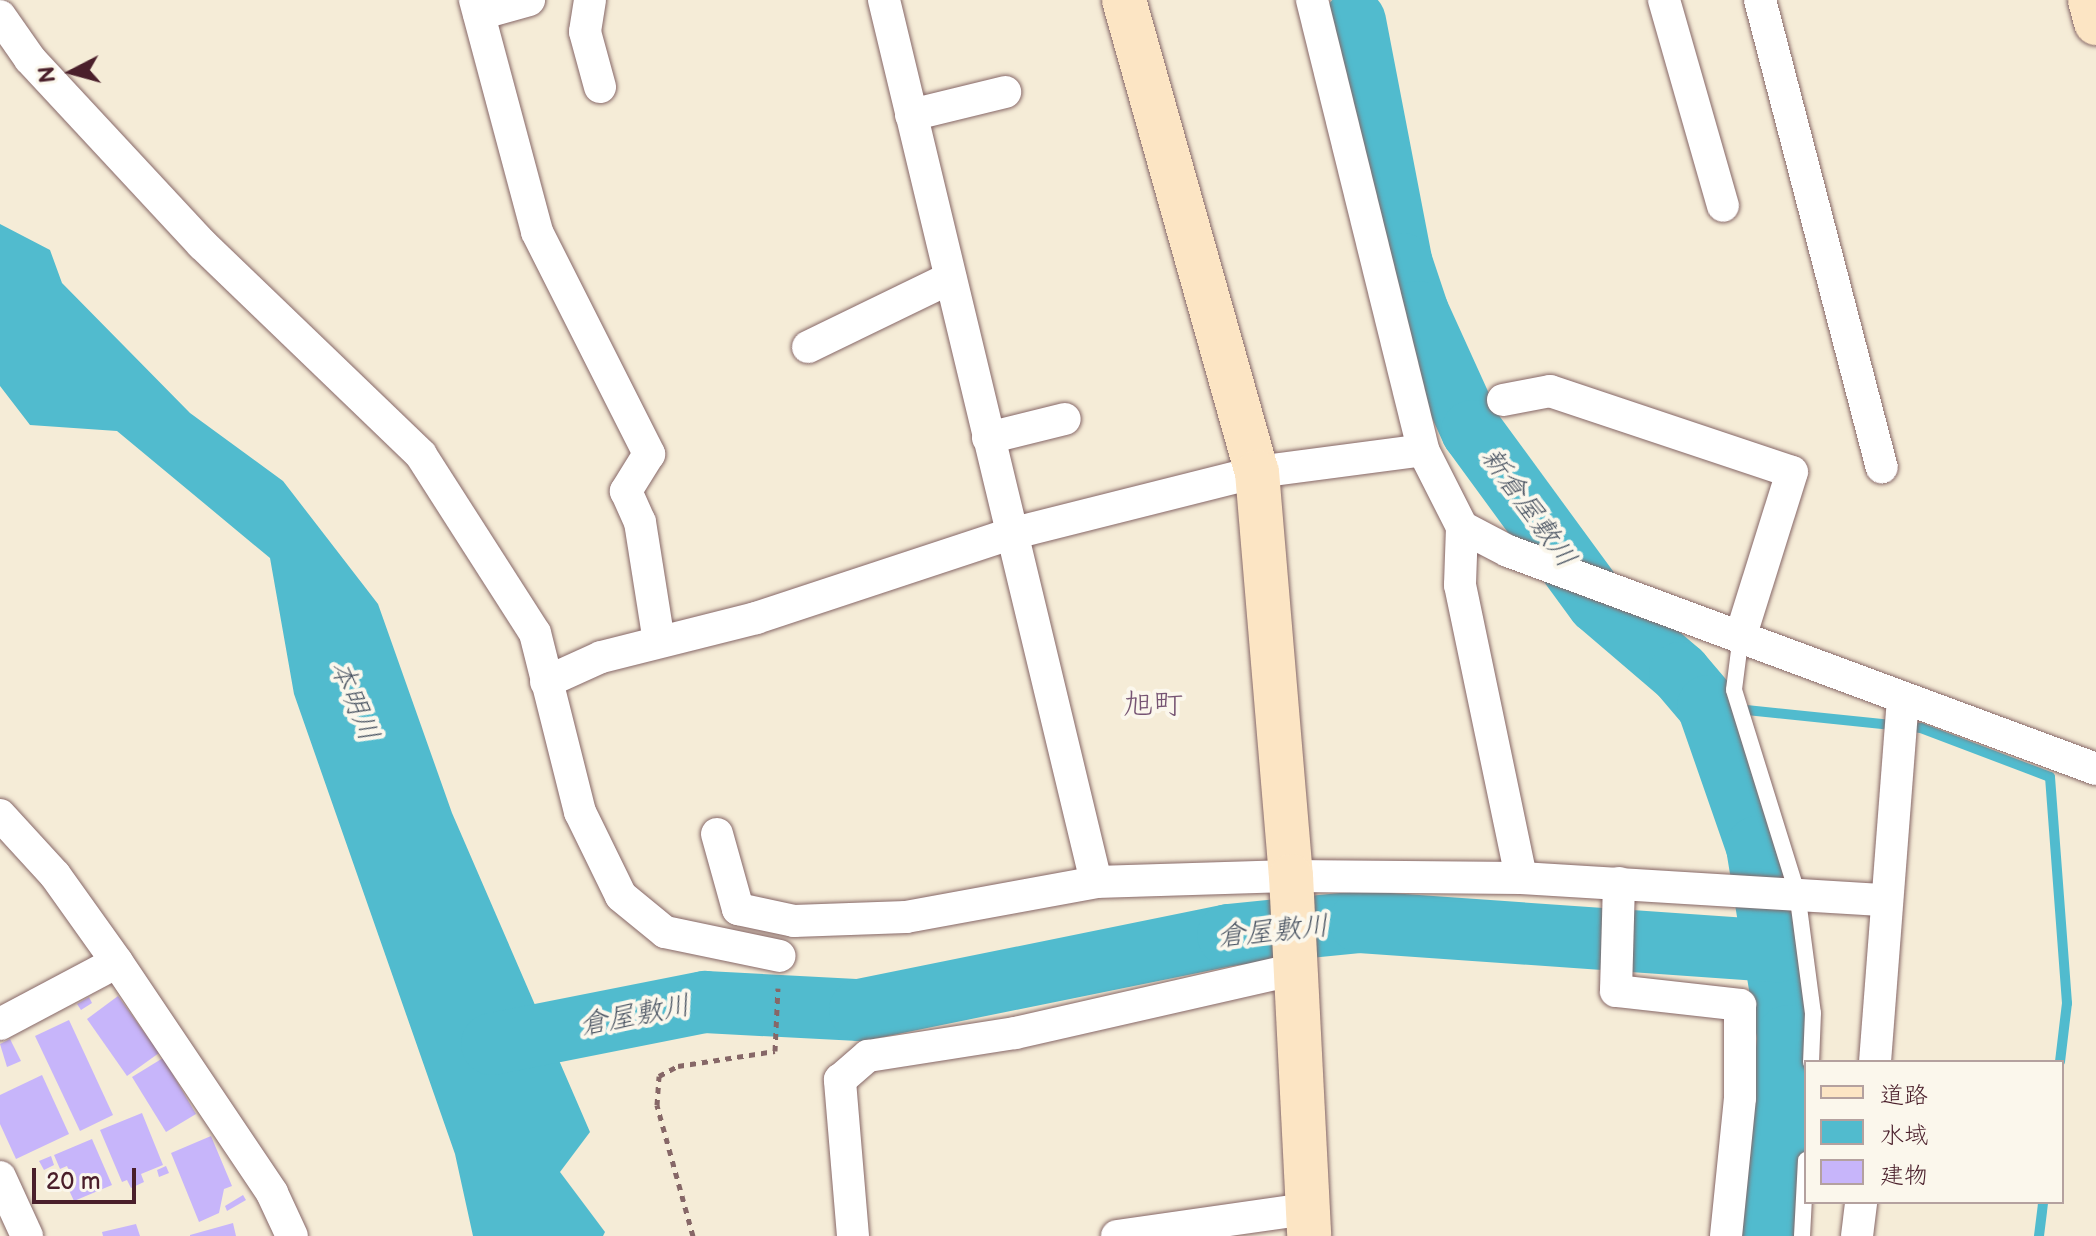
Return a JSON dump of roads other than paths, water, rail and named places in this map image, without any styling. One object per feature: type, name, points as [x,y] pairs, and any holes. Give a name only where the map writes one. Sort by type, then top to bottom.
[{"type":"street","points":[[529,0],[477,7],[537,232],[649,454],[626,491],[640,522],[659,642]]},
{"type":"street","points":[[590,0],[585,32],[600,87]]},
{"type":"street","points":[[884,0],[1096,882]]},
{"type":"street","points":[[1117,1236],[1308,1222],[1292,886],[1257,472],[1124,0]]},
{"type":"street","points":[[1313,0],[1423,450],[1462,527],[1460,585],[1521,878]]},
{"type":"street","points":[[1664,0],[1723,206]]},
{"type":"street","points":[[1760,0],[1882,467]]},
{"type":"street","points":[[2090,0],[2096,23]]},
{"type":"street","points":[[0,16],[30,59],[202,244],[421,455],[535,633],[580,812],[621,896],[665,932],[780,956]]},
{"type":"street","points":[[911,115],[1005,92]]},
{"type":"street","points":[[808,347],[950,278]]},
{"type":"street","points":[[1503,400],[1550,391],[1792,472],[1741,635]]},
{"type":"street","points":[[988,438],[1065,419]]},
{"type":"street","points":[[546,682],[601,657],[756,618],[1010,534],[1257,472],[1423,450]]},
{"type":"street","points":[[1462,527],[1508,551],[2096,769]]},
{"type":"street","points":[[1875,1060],[1889,930],[1885,900],[1903,700]]},
{"type":"street","points":[[0,815],[55,875],[117,962],[272,1193],[292,1236]]},
{"type":"street","points":[[717,834],[738,909],[794,921],[906,917],[1096,882],[1292,886],[1521,878],[1618,897],[1730,889],[1885,900]]},
{"type":"street","points":[[1618,897],[1616,991],[1740,1005],[1740,1098],[1726,1236]]},
{"type":"street","points":[[853,1236],[840,1080],[868,1056],[1015,1033],[1296,958]]},
{"type":"street","points":[[0,1024],[117,962]]},
{"type":"street","points":[[0,1177],[27,1236]]},
{"type":"street","points":[[1857,1236],[1861,1204]]},
{"type":"lane","points":[[1741,635],[1734,690],[1796,892],[1813,1013],[1811,1060]]},
{"type":"lane","points":[[1802,1236],[1804,1198]]},
{"type":"water","name":"本明川","points":[[0,224],[50,250],[62,283],[190,413],[283,481],[378,604],[452,813],[590,1132],[560,1172],[605,1232],[603,1236],[473,1236],[455,1154],[294,694],[270,558],[117,431],[30,425],[0,386]]},
{"type":"waterway","name":"新倉屋敷川","points":[[1355,21],[1402,264],[1418,312],[1472,431],[1598,603],[1680,673],[1708,706],[1757,847],[1788,1036],[1773,1236]]},
{"type":"waterway","points":[[1708,706],[1921,728],[2050,777],[2067,1003],[2060,1060]]},
{"type":"waterway","name":"倉屋敷川","points":[[492,1044],[705,1002],[860,1010],[1228,935],[1360,922],[1778,951]]},
{"type":"waterway","points":[[2039,1236],[2043,1204]]},
{"type":"district","name":"旭町","points":[[1153,705]]}]
